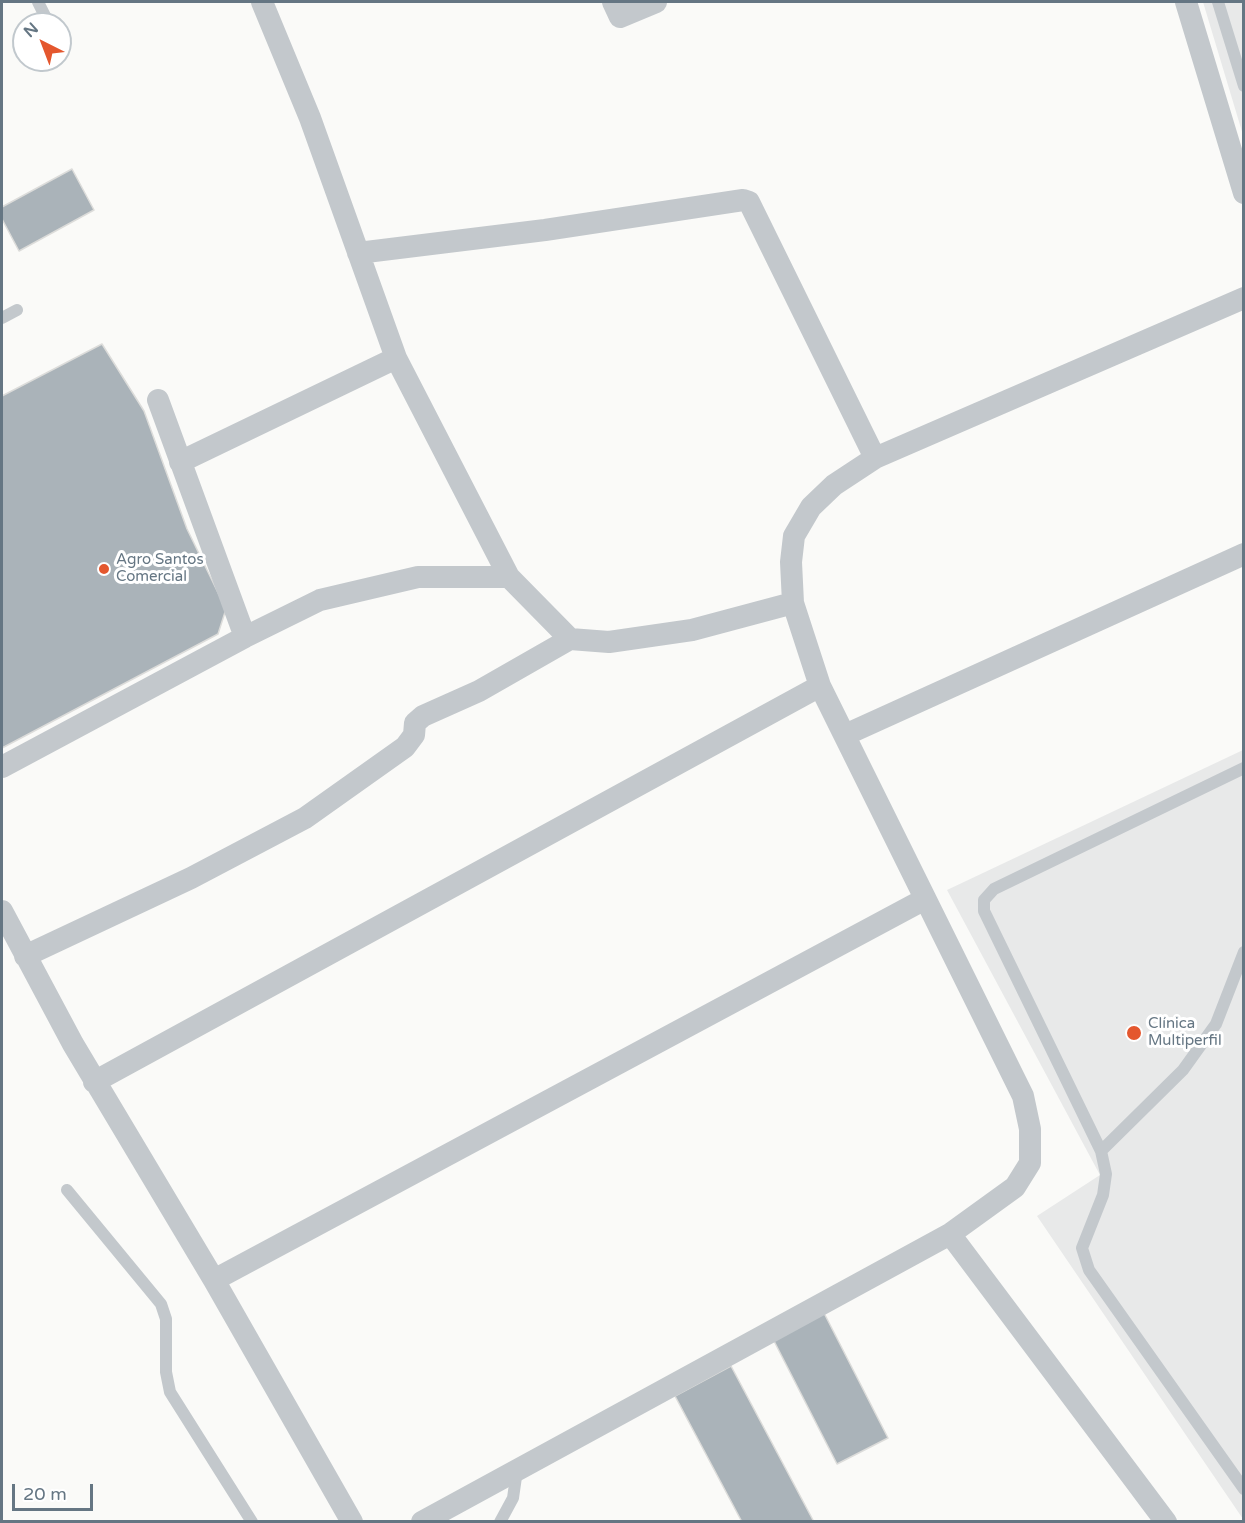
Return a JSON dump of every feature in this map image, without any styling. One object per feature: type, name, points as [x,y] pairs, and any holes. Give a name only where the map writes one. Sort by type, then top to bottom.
[{"type":"street","points":[[262,2],[310,118],[396,358],[509,578],[570,639]]},
{"type":"street","points":[[613,2],[620,17],[656,2]]},
{"type":"street","points":[[1186,2],[1244,193]]},
{"type":"street","points":[[358,253],[544,230],[743,200],[749,202],[875,458]]},
{"type":"street","points":[[422,1521],[950,1234],[1015,1187],[1030,1163],[1030,1129],[1023,1096],[820,686],[793,603],[791,562],[794,536],[811,507],[819,499],[834,485],[875,458],[1244,298]]},
{"type":"street","points":[[180,462],[396,358]]},
{"type":"street","points":[[158,400],[245,637]]},
{"type":"street","points":[[846,735],[1244,554]]},
{"type":"street","points":[[2,767],[245,637],[320,600],[418,578],[509,578]]},
{"type":"street","points":[[26,956],[201,873],[296,823],[405,747],[414,735],[415,723],[423,716],[479,691],[570,639],[609,642],[692,630],[793,603]]},
{"type":"street","points":[[94,1082],[820,686]]},
{"type":"street","points":[[214,1280],[924,899]]},
{"type":"street","points":[[2,911],[94,1082],[214,1280],[352,1521]]},
{"type":"street","points":[[950,1234],[1166,1521]]},
{"type":"lane","points":[[1218,2],[1244,86]]},
{"type":"lane","points":[[2,318],[17,310]]},
{"type":"lane","points":[[1244,768],[994,889],[984,900],[984,911],[1101,1151],[1106,1174],[1103,1195],[1082,1248],[1089,1270],[1244,1489]]},
{"type":"lane","points":[[1101,1151],[1184,1070],[1216,1024],[1244,952]]},
{"type":"lane","points":[[67,1190],[160,1304],[166,1319],[166,1372],[170,1392],[252,1521]]},
{"type":"lane","points":[[500,1521],[513,1498],[518,1470]]},
{"type":"shaded area","points":[[1203,2],[1243,2],[1243,135]]},
{"type":"shaded area","name":"Clínica Multiperfil","points":[[1243,750],[1243,1519],[1037,1216],[1100,1175],[947,890]]},
{"type":"building","points":[[72,169],[94,210],[19,251],[2,219],[2,207]]},
{"type":"building","name":"Agro Santos Comercial","points":[[102,344],[144,411],[187,529],[226,609],[218,634],[2,748],[2,396]]},
{"type":"building","points":[[824,1313],[888,1438],[837,1464],[773,1339]]},
{"type":"building","points":[[731,1366],[814,1522],[742,1522],[675,1396]]},
{"type":"place","name":"Agro Santos Comercial","points":[[104,569]]},
{"type":"place","name":"Clínica Multiperfil","points":[[1134,1033]]}]
